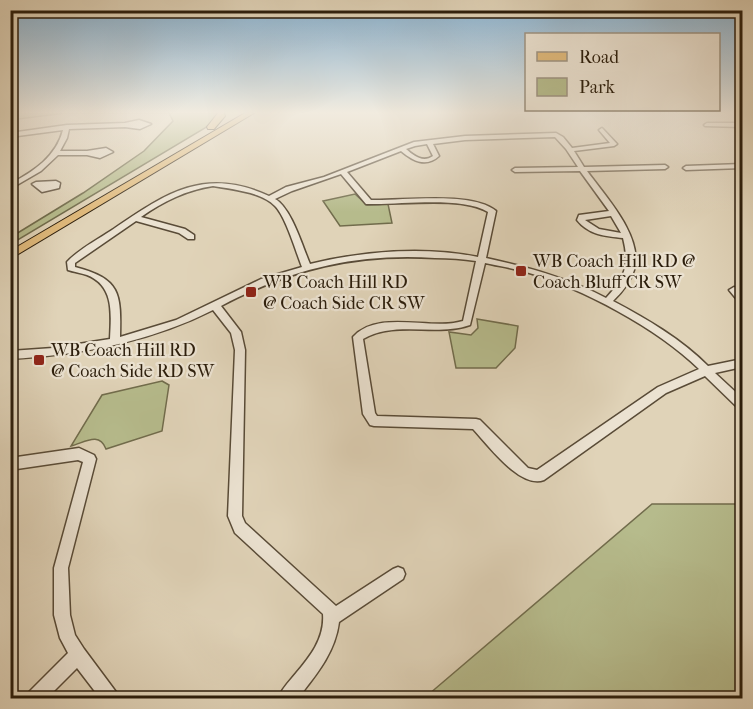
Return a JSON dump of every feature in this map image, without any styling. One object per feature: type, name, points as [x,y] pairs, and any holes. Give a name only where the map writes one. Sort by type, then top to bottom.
[{"type":"main road","points":[[10,247],[180,146]]},
{"type":"main road","points":[[10,256],[193,146]]},
{"type":"street","points":[[10,187],[57,153],[61,146]]},
{"type":"street","points":[[271,198],[295,186],[343,172],[409,146]]},
{"type":"street","points":[[401,148],[414,159],[431,160],[436,156],[431,146]]},
{"type":"street","points":[[566,146],[613,213],[627,236],[633,252],[626,282],[608,300]]},
{"type":"street","points":[[569,150],[603,146]]},
{"type":"street","points":[[57,153],[87,153]]},
{"type":"street","points":[[686,168],[742,166]]},
{"type":"street","points":[[515,170],[665,167]]},
{"type":"street","points":[[343,172],[369,202],[444,201],[488,207],[492,211],[468,321],[464,325],[398,326],[368,331],[358,337],[369,414],[375,421],[476,424],[523,472],[531,476],[539,476],[662,390],[708,370],[742,363]]},
{"type":"street","points":[[22,180],[36,184]]},
{"type":"street","points":[[115,342],[115,304],[111,290],[105,281],[93,274],[73,270],[70,264],[134,218],[172,195],[203,185],[235,187],[271,198],[284,213],[307,267]]},
{"type":"street","points":[[613,213],[590,214],[582,217],[581,220],[598,232],[627,236]]},
{"type":"street","points":[[134,218],[182,231],[191,237]]},
{"type":"street","points":[[10,355],[62,351],[115,342],[152,332],[260,283],[307,267],[366,256],[400,253],[482,258],[548,274],[608,300],[655,328],[708,370],[742,405]]},
{"type":"street","points":[[734,290],[742,300]]},
{"type":"street","points":[[214,304],[236,332],[240,350],[235,516],[240,528],[330,610],[332,618],[328,641],[287,699]]},
{"type":"street","points":[[10,464],[79,454],[90,459],[61,568],[62,615],[68,638],[110,699]]},
{"type":"street","points":[[332,618],[398,574]]},
{"type":"street","points":[[35,699],[78,655]]},
{"type":"green space","points":[[149,146],[175,146],[11,244],[11,237],[83,193]]},
{"type":"green space","points":[[355,194],[367,205],[388,204],[392,223],[340,226],[323,201]]},
{"type":"green space","points":[[477,319],[518,326],[515,348],[496,368],[456,368],[449,332],[471,335],[478,328]]},
{"type":"green space","points":[[162,381],[169,385],[162,431],[106,449],[95,439],[71,446],[102,395]]},
{"type":"green space","points":[[652,504],[742,504],[742,698],[429,698],[429,694]]},
{"type":"place","name":"WB Coach Hill RD @ Coach Bluff CR SW","points":[[521,271]]},
{"type":"place","name":"WB Coach Hill RD @ Coach Side CR SW","points":[[251,292]]},
{"type":"place","name":"WB Coach Hill RD @ Coach Side RD SW","points":[[39,360]]}]
